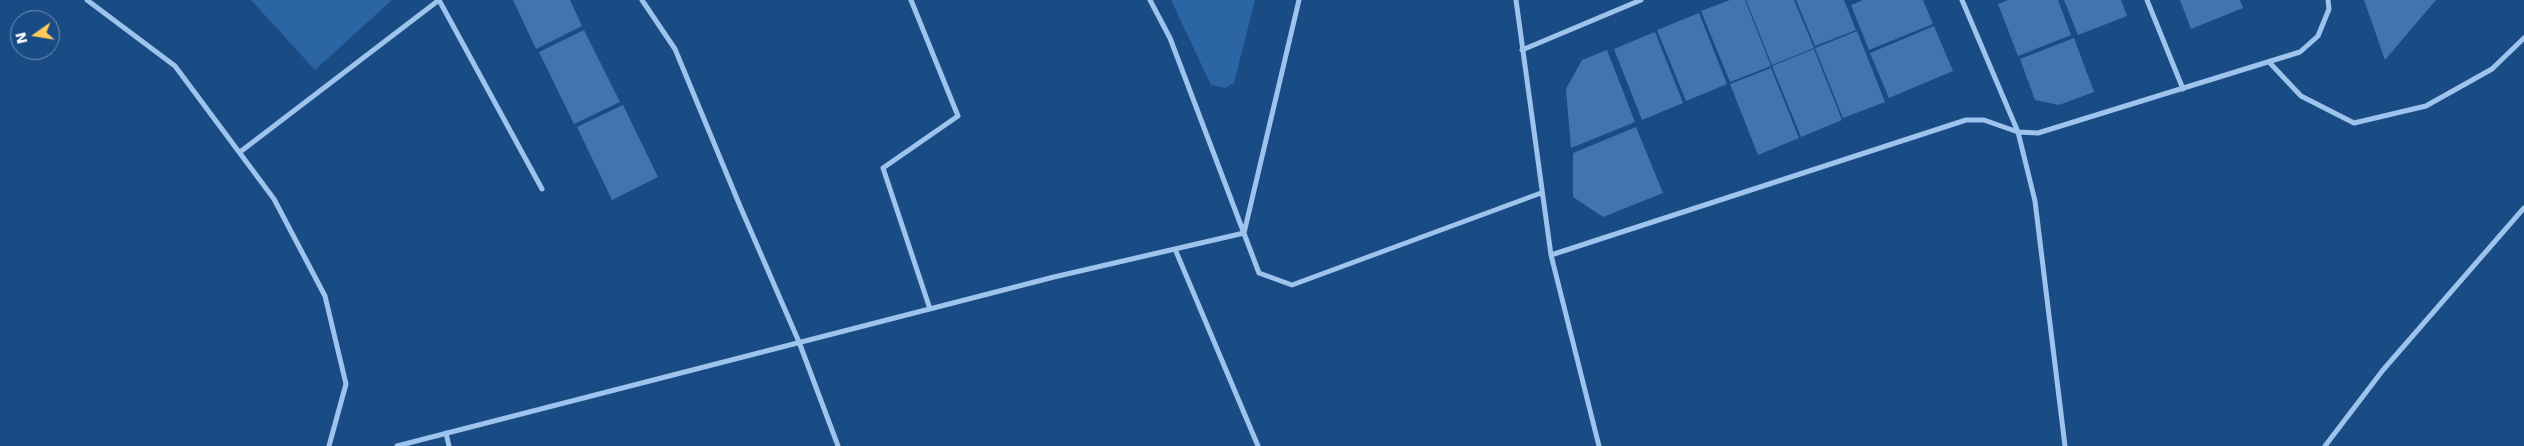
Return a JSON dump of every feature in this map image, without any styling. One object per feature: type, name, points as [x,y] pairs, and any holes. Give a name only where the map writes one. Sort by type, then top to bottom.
[{"type":"street","points":[[87,0],[175,66],[274,199],[325,296],[346,384],[329,446]]},
{"type":"street","points":[[240,152],[439,0],[542,189]]},
{"type":"street","points":[[642,0],[675,49],[799,342],[838,446]]},
{"type":"street","points":[[911,0],[958,116],[883,168],[930,309]]},
{"type":"street","points":[[1150,0],[1170,38],[1259,272],[1292,285],[1541,193]]},
{"type":"street","points":[[1244,233],[1299,0]]},
{"type":"street","points":[[1516,0],[1551,255],[1599,446]]},
{"type":"street","points":[[1522,50],[1641,0]]},
{"type":"street","points":[[1962,0],[2018,132],[2035,201],[2065,446]]},
{"type":"street","points":[[2146,0],[2183,89]]},
{"type":"street","points":[[1551,255],[1966,120],[1984,120],[2018,132],[2038,133],[2300,52],[2318,36],[2329,9],[2328,0]]},
{"type":"street","points":[[2269,62],[2301,96],[2354,123],[2426,106],[2492,69],[2524,38]]},
{"type":"street","points":[[2326,446],[2383,370],[2524,208]]},
{"type":"street","points":[[397,446],[930,309],[1244,233]]},
{"type":"street","points":[[1175,249],[1258,446]]},
{"type":"street","points":[[446,433],[449,446]]},
{"type":"shaded area","points":[[251,0],[392,0],[315,70]]},
{"type":"shaded area","points":[[1171,0],[1255,0],[1234,83],[1225,88],[1211,85]]},
{"type":"building","points":[[513,0],[570,0],[582,26],[536,49]]},
{"type":"building","points":[[1730,0],[1745,0],[1771,66],[1730,82],[1701,11]]},
{"type":"building","points":[[1746,0],[1794,0],[1814,48],[1772,65]]},
{"type":"building","points":[[1796,0],[1844,0],[1856,30],[1815,46]]},
{"type":"building","points":[[1863,0],[1923,0],[1933,24],[1869,50],[1851,5]]},
{"type":"building","points":[[2008,0],[2058,0],[2071,35],[2018,56],[1998,4]]},
{"type":"building","points":[[2064,0],[2121,0],[2127,16],[2078,35]]},
{"type":"building","points":[[2180,0],[2240,0],[2243,8],[2191,29]]},
{"type":"building","points":[[2364,0],[2436,0],[2385,60]]},
{"type":"building","points":[[1699,13],[1727,84],[1686,101],[1657,30]]},
{"type":"building","points":[[1934,26],[1953,71],[1889,98],[1870,53]]},
{"type":"building","points":[[584,30],[620,102],[574,124],[539,52]]},
{"type":"building","points":[[1857,31],[1885,102],[1843,118],[1815,48]]},
{"type":"building","points":[[1655,32],[1683,103],[1642,120],[1614,49]]},
{"type":"building","points":[[2074,38],[2094,92],[2059,105],[2035,100],[2020,59]]},
{"type":"building","points":[[1814,49],[1842,120],[1801,137],[1772,66]]},
{"type":"building","points":[[1607,50],[1635,122],[1571,148],[1566,89],[1582,60]]},
{"type":"building","points":[[1771,68],[1799,138],[1758,155],[1730,84]]},
{"type":"building","points":[[623,105],[658,177],[612,200],[577,127]]},
{"type":"building","points":[[1636,127],[1663,193],[1603,217],[1573,197],[1573,153]]}]
